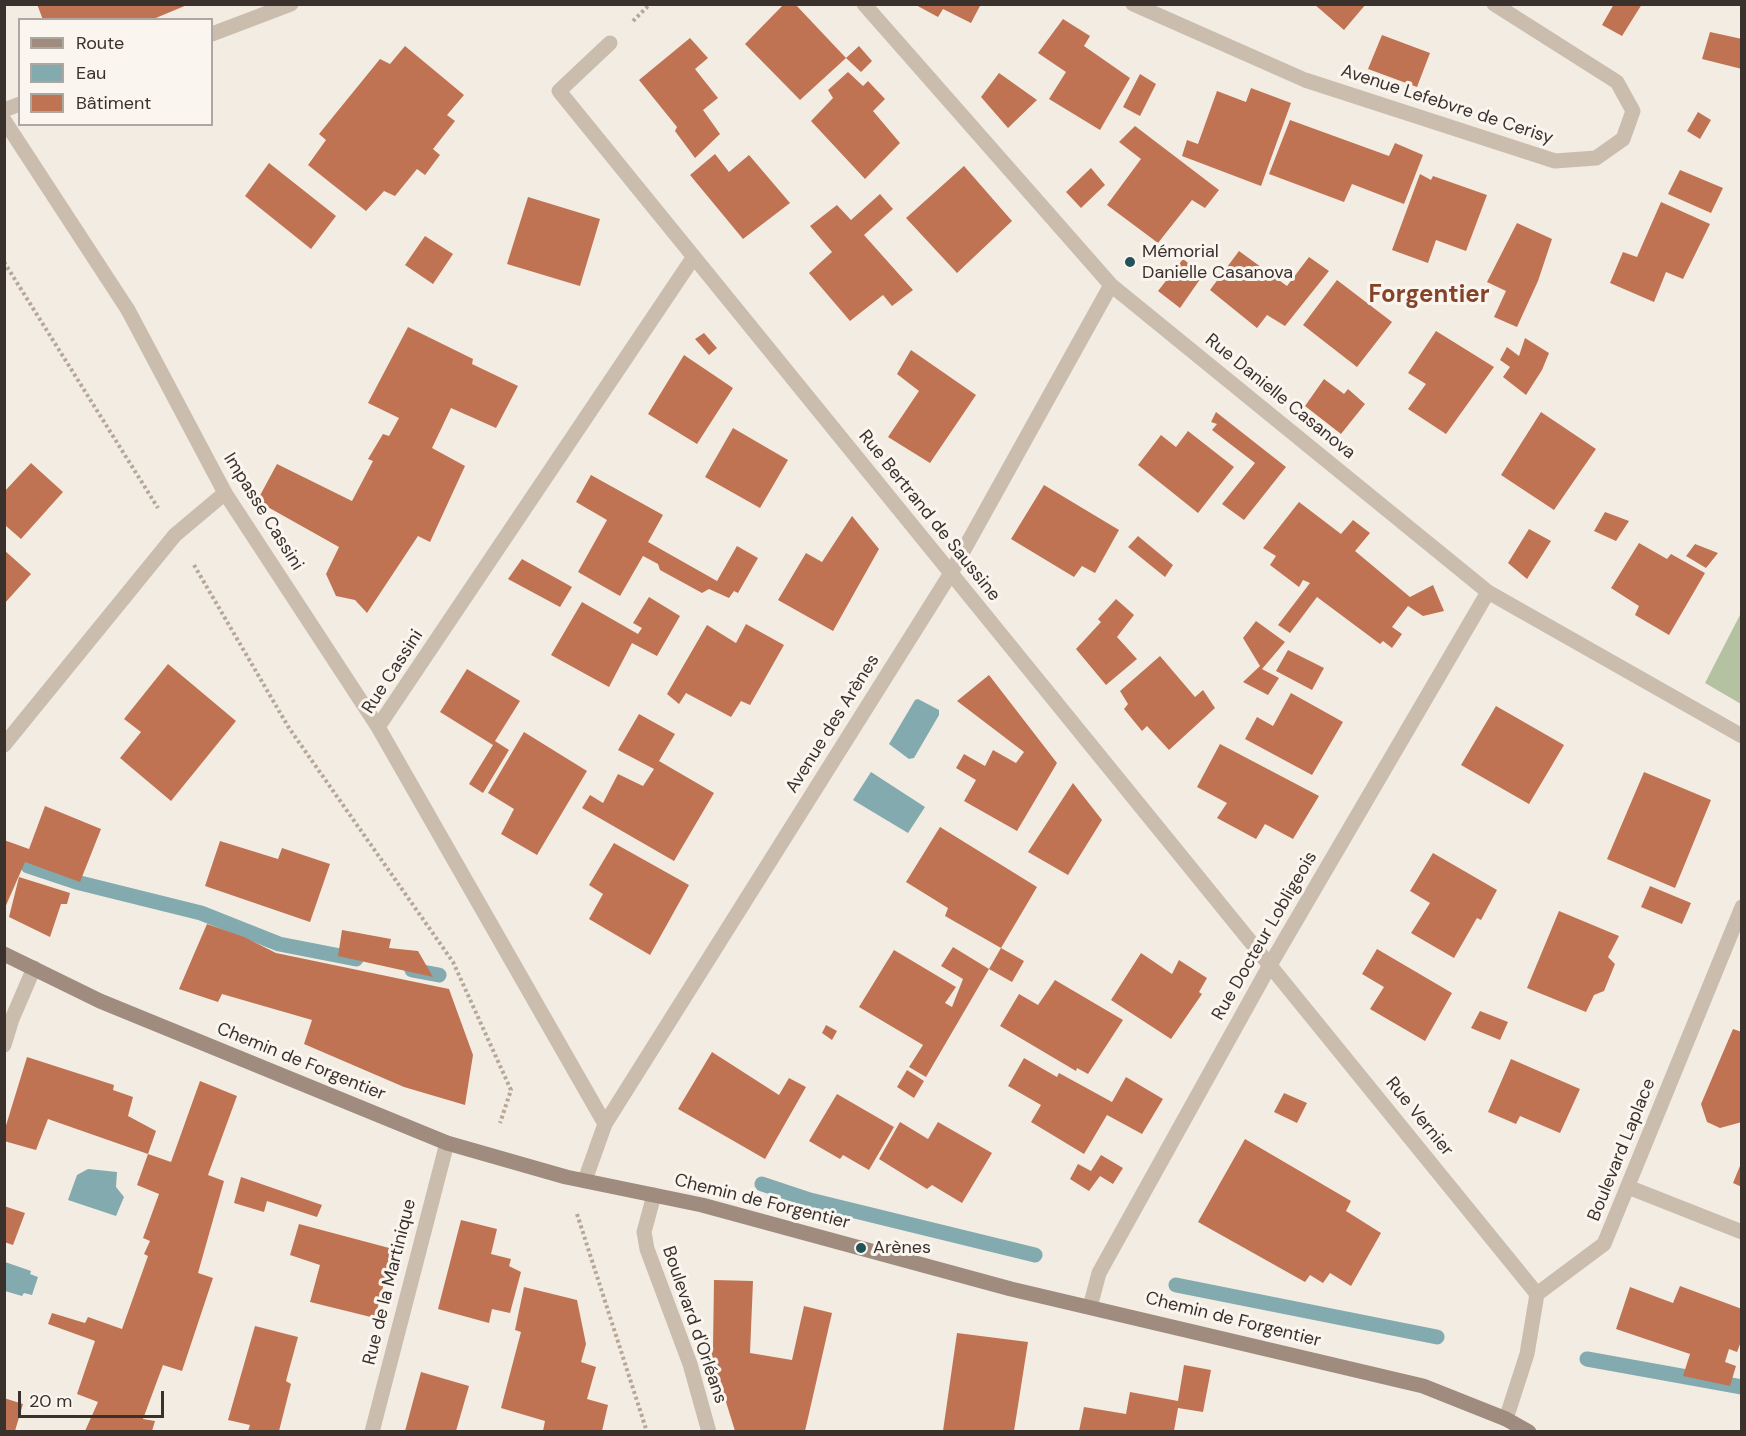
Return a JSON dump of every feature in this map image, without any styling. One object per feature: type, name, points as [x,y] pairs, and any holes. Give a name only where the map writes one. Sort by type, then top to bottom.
[{"type":"main road","name":"Chemin de Forgentier","points":[[4,954],[100,1001],[447,1143],[585,1180],[702,1205],[1011,1289],[1423,1386],[1506,1419],[1529,1431]]},
{"type":"street","points":[[213,34],[291,4]]},
{"type":"street","name":"Rue Danielle Casanova","points":[[864,4],[1111,285],[1488,592],[1742,736]]},
{"type":"street","name":"Avenue Lefebvre de Cerisy","points":[[1133,4],[1305,80],[1555,161],[1596,158],[1623,139],[1633,111],[1617,82],[1494,4]]},
{"type":"street","name":"Rue Bertrand de Saussine","points":[[610,43],[559,91],[1270,965]]},
{"type":"street","name":"Impasse Cassini","points":[[4,120],[128,310],[225,493],[378,727]]},
{"type":"street","name":"Rue Cassini","points":[[605,1124],[378,727],[693,258]]},
{"type":"street","name":"Avenue des Arènes","points":[[585,1180],[605,1124],[951,573],[1111,285]]},
{"type":"street","points":[[4,745],[176,535],[225,493]]},
{"type":"street","name":"Rue Docteur Lobligeois","points":[[1090,1307],[1100,1273],[1270,965],[1488,592]]},
{"type":"street","name":"Boulevard Laplace","points":[[1537,1294],[1604,1244],[1742,908]]},
{"type":"street","name":"Rue Vernier","points":[[1270,965],[1537,1294]]},
{"type":"street","points":[[4,1045],[12,1019],[34,968]]},
{"type":"street","name":"Rue de la Martinique","points":[[372,1431],[447,1143]]},
{"type":"street","points":[[1628,1187],[1742,1232]]},
{"type":"street","name":"Boulevard d'Orléans","points":[[654,1195],[644,1233],[647,1249],[690,1364],[709,1431]]},
{"type":"street","points":[[1506,1419],[1527,1354],[1537,1294]]},
{"type":"path","points":[[4,262],[176,535],[289,728],[453,962],[511,1090],[497,1130]]},
{"type":"path","points":[[577,1214],[647,1431]]},
{"type":"green space","points":[[1741,613],[1741,704],[1705,683]]},
{"type":"water","points":[[918,699],[939,710],[939,715],[914,758],[909,759],[889,744],[915,700]]},
{"type":"water","points":[[871,772],[925,807],[908,833],[853,800]]},
{"type":"water","points":[[88,1169],[117,1172],[116,1187],[124,1197],[116,1216],[68,1200],[77,1175]]},
{"type":"water","points":[[5,1262],[31,1271],[30,1274],[38,1277],[32,1295],[24,1293],[22,1296],[5,1291]]},
{"type":"building","points":[[37,4],[187,4],[156,18],[42,18]]},
{"type":"building","points":[[784,4],[795,4],[846,58],[800,100],[745,44]]},
{"type":"building","points":[[914,4],[981,4],[971,23],[943,9],[938,17]]},
{"type":"building","points":[[1314,4],[1366,4],[1344,30]]},
{"type":"building","points":[[1614,4],[1642,4],[1622,36],[1602,25]]},
{"type":"building","points":[[1063,19],[1090,36],[1084,46],[1130,78],[1100,130],[1049,99],[1066,72],[1038,53]]},
{"type":"building","points":[[1710,32],[1742,39],[1742,69],[1702,59]]},
{"type":"building","points":[[1382,35],[1430,53],[1417,87],[1368,69]]},
{"type":"building","points":[[690,38],[708,58],[695,69],[718,98],[703,110],[720,134],[695,158],[675,131],[677,127],[639,80]]},
{"type":"building","points":[[405,46],[464,95],[447,115],[455,121],[433,149],[440,155],[425,175],[417,169],[395,196],[384,191],[366,211],[308,165],[326,140],[319,134],[380,59],[390,64]]},
{"type":"building","points":[[859,46],[872,61],[861,72],[846,58]]},
{"type":"building","points":[[848,72],[863,86],[868,81],[885,99],[873,111],[900,143],[865,179],[811,121],[833,98],[828,90]]},
{"type":"building","points":[[999,73],[1037,100],[1008,128],[981,97]]},
{"type":"building","points":[[1140,74],[1156,84],[1140,116],[1123,107]]},
{"type":"building","points":[[1251,88],[1291,103],[1261,186],[1182,156],[1187,140],[1198,144],[1217,91],[1246,102]]},
{"type":"building","points":[[1698,112],[1711,120],[1700,139],[1687,131]]},
{"type":"building","points":[[1290,120],[1389,156],[1395,143],[1423,155],[1404,204],[1352,184],[1344,202],[1269,174]]},
{"type":"building","points":[[1135,126],[1219,190],[1205,208],[1192,200],[1158,243],[1107,205],[1141,159],[1119,142]]},
{"type":"building","points":[[715,154],[729,172],[749,155],[790,203],[743,239],[690,175]]},
{"type":"building","points":[[269,163],[336,216],[311,249],[245,196]]},
{"type":"building","points":[[964,166],[1012,221],[957,273],[906,218]]},
{"type":"building","points":[[1091,168],[1105,185],[1081,208],[1066,192]]},
{"type":"building","points":[[1680,170],[1723,188],[1711,213],[1668,194]]},
{"type":"building","points":[[1420,174],[1431,180],[1433,176],[1487,195],[1466,251],[1436,240],[1428,263],[1392,250]]},
{"type":"building","points":[[880,194],[893,209],[864,235],[913,290],[892,306],[883,295],[850,321],[809,273],[832,252],[810,226],[837,205],[851,220]]},
{"type":"building","points":[[528,197],[600,219],[580,286],[507,264]]},
{"type":"building","points":[[1661,202],[1710,224],[1683,279],[1666,272],[1654,302],[1610,283],[1623,252],[1637,257]]},
{"type":"building","points":[[1517,223],[1552,239],[1538,281],[1517,327],[1494,317],[1506,291],[1487,282]]},
{"type":"building","points":[[425,236],[453,254],[433,284],[405,265]]},
{"type":"building","points":[[1239,251],[1287,286],[1309,257],[1329,271],[1285,326],[1267,315],[1257,328],[1210,290]]},
{"type":"building","points":[[1183,259],[1203,275],[1180,308],[1158,291]]},
{"type":"building","points":[[1337,280],[1392,322],[1357,367],[1303,325]]},
{"type":"building","points":[[408,327],[473,359],[472,364],[518,386],[496,428],[451,408],[432,448],[465,466],[430,542],[418,536],[367,613],[355,600],[336,596],[326,574],[339,547],[257,501],[277,464],[352,501],[373,461],[368,459],[383,434],[389,436],[399,418],[368,403]]},
{"type":"building","points":[[1436,331],[1494,367],[1446,434],[1408,409],[1426,384],[1408,373]]},
{"type":"building","points":[[704,333],[717,348],[709,355],[695,339]]},
{"type":"building","points":[[1525,338],[1549,353],[1542,370],[1526,395],[1503,377],[1510,367],[1500,360],[1507,347],[1519,356]]},
{"type":"building","points":[[911,350],[976,395],[930,463],[888,437],[919,391],[897,374]]},
{"type":"building","points":[[684,355],[733,388],[697,444],[648,414]]},
{"type":"building","points":[[1324,379],[1344,394],[1348,389],[1365,404],[1341,434],[1305,406]]},
{"type":"building","points":[[1216,412],[1286,467],[1244,520],[1222,504],[1255,463],[1212,430],[1217,424],[1211,422]]},
{"type":"building","points":[[1541,412],[1596,449],[1554,510],[1501,475]]},
{"type":"building","points":[[733,428],[788,460],[760,508],[705,477]]},
{"type":"building","points":[[1188,431],[1234,467],[1198,513],[1138,465],[1161,435],[1176,447]]},
{"type":"building","points":[[31,463],[63,492],[21,539],[6,526],[4,528],[4,492]]},
{"type":"building","points":[[591,475],[663,515],[648,542],[717,581],[737,546],[758,558],[738,593],[734,591],[729,598],[709,589],[702,593],[660,570],[658,564],[643,556],[620,596],[578,572],[607,520],[576,502]]},
{"type":"building","points":[[1044,485],[1119,530],[1095,573],[1082,566],[1074,577],[1011,539]]},
{"type":"building","points":[[1299,502],[1341,534],[1353,520],[1370,533],[1355,551],[1410,597],[1433,585],[1444,611],[1423,616],[1408,606],[1392,627],[1402,634],[1392,648],[1383,641],[1380,644],[1317,597],[1290,633],[1278,625],[1310,583],[1303,580],[1299,587],[1270,565],[1276,556],[1263,548]]},
{"type":"building","points":[[1605,512],[1629,521],[1616,541],[1594,531]]},
{"type":"building","points":[[852,516],[879,549],[833,631],[778,600],[806,553],[822,562]]},
{"type":"building","points":[[1529,529],[1551,541],[1527,579],[1508,563]]},
{"type":"building","points":[[1138,536],[1173,565],[1165,577],[1128,547]]},
{"type":"building","points":[[1639,543],[1667,559],[1671,554],[1705,573],[1669,635],[1635,615],[1639,606],[1611,588]]},
{"type":"building","points":[[1695,544],[1718,553],[1706,568],[1686,556]]},
{"type":"building","points":[[4,550],[31,574],[4,604]]},
{"type":"building","points":[[522,559],[572,587],[560,607],[508,579]]},
{"type":"building","points":[[649,597],[680,616],[657,656],[632,643],[609,687],[551,655],[582,602],[638,634],[642,628],[633,623]]},
{"type":"building","points":[[1116,599],[1134,615],[1117,637],[1137,659],[1106,685],[1076,649],[1101,622],[1098,619]]},
{"type":"building","points":[[1256,621],[1285,642],[1262,669],[1279,678],[1268,695],[1243,682],[1260,666],[1243,638]]},
{"type":"building","points":[[746,624],[784,645],[750,705],[741,701],[731,717],[686,693],[679,704],[667,694],[707,625],[736,643]]},
{"type":"building","points":[[1288,650],[1324,668],[1312,690],[1276,671]]},
{"type":"building","points":[[1160,656],[1195,697],[1203,690],[1215,708],[1169,750],[1147,726],[1142,731],[1124,709],[1128,704],[1120,691]]},
{"type":"building","points":[[168,664],[236,721],[171,801],[120,758],[141,732],[124,719]]},
{"type":"building","points":[[467,669],[520,701],[495,741],[509,750],[483,793],[469,784],[493,745],[440,712]]},
{"type":"building","points":[[989,675],[1057,763],[1017,831],[964,801],[976,780],[956,768],[964,754],[985,766],[993,750],[1016,763],[1024,752],[957,701]]},
{"type":"building","points":[[1291,693],[1343,722],[1312,775],[1245,739],[1257,717],[1273,726]]},
{"type":"building","points":[[1496,706],[1564,745],[1529,804],[1461,765]]},
{"type":"building","points":[[639,714],[675,734],[659,761],[714,793],[674,861],[582,808],[590,795],[603,803],[618,774],[643,786],[654,769],[618,750]]},
{"type":"building","points":[[524,732],[587,771],[537,855],[501,834],[514,809],[488,793]]},
{"type":"building","points":[[1220,744],[1319,796],[1293,839],[1265,824],[1256,839],[1217,818],[1227,803],[1197,787]]},
{"type":"building","points":[[1644,772],[1711,800],[1675,888],[1607,859]]},
{"type":"building","points":[[1073,783],[1102,820],[1068,875],[1028,852]]},
{"type":"building","points":[[45,806],[101,829],[80,882],[25,862],[4,910],[4,840],[29,849]]},
{"type":"building","points":[[940,827],[1037,887],[1001,948],[945,916],[948,908],[906,882]]},
{"type":"building","points":[[220,841],[278,859],[282,848],[330,864],[310,922],[205,886]]},
{"type":"building","points":[[614,843],[689,885],[650,955],[589,919],[603,894],[589,885]]},
{"type":"building","points":[[1433,853],[1497,890],[1481,920],[1477,918],[1454,958],[1411,933],[1430,903],[1410,891]]},
{"type":"building","points":[[19,877],[70,893],[67,904],[61,904],[50,937],[9,917]]},
{"type":"building","points":[[1650,886],[1691,903],[1682,924],[1641,907]]},
{"type":"building","points":[[1559,911],[1619,936],[1608,957],[1615,964],[1604,991],[1594,995],[1586,1012],[1527,988]]},
{"type":"building","points":[[207,924],[244,937],[276,953],[449,989],[473,1055],[465,1105],[404,1087],[304,1044],[312,1020],[222,994],[218,1002],[179,989]]},
{"type":"building","points":[[342,930],[391,939],[389,948],[418,951],[433,977],[338,956]]},
{"type":"building","points":[[953,947],[989,969],[926,1077],[909,1067],[923,1045],[859,1007],[894,950],[956,987],[945,1003],[952,1007],[963,979],[941,966]]},
{"type":"building","points":[[1001,948],[1024,961],[1012,982],[989,969]]},
{"type":"building","points":[[1377,949],[1452,993],[1425,1041],[1370,1009],[1384,987],[1362,974]]},
{"type":"building","points":[[1141,953],[1172,974],[1179,960],[1207,978],[1199,992],[1202,994],[1171,1039],[1111,1000]]},
{"type":"building","points":[[1055,980],[1123,1020],[1088,1074],[1077,1068],[1076,1071],[1000,1026],[1019,994],[1038,1005]]},
{"type":"building","points":[[1480,1011],[1508,1022],[1500,1040],[1471,1028]]},
{"type":"building","points":[[826,1025],[837,1031],[832,1040],[822,1033]]},
{"type":"building","points":[[1733,1029],[1742,1032],[1742,1122],[1720,1128],[1707,1122],[1701,1104]]},
{"type":"building","points":[[712,1052],[779,1095],[789,1078],[806,1087],[765,1159],[678,1109]]},
{"type":"building","points":[[27,1057],[114,1085],[113,1090],[133,1097],[128,1116],[156,1131],[148,1154],[48,1119],[36,1150],[4,1141],[4,1132]]},
{"type":"building","points":[[1024,1058],[1057,1077],[1059,1073],[1112,1102],[1126,1077],[1163,1099],[1142,1134],[1107,1115],[1084,1154],[1031,1122],[1041,1105],[1008,1086]]},
{"type":"building","points":[[1511,1059],[1580,1089],[1560,1133],[1520,1116],[1516,1124],[1488,1112]]},
{"type":"building","points":[[907,1070],[924,1081],[914,1098],[897,1087]]},
{"type":"building","points":[[200,1081],[237,1096],[208,1175],[224,1181],[198,1273],[213,1278],[182,1371],[163,1365],[143,1419],[155,1421],[152,1431],[85,1431],[98,1402],[77,1394],[95,1341],[48,1324],[52,1313],[85,1323],[88,1317],[122,1329],[148,1256],[144,1254],[150,1241],[143,1238],[159,1194],[137,1185],[148,1154],[171,1162]]},
{"type":"building","points":[[1284,1093],[1307,1103],[1297,1123],[1274,1112]]},
{"type":"building","points":[[837,1094],[894,1127],[869,1170],[843,1155],[840,1159],[809,1141]]},
{"type":"building","points":[[900,1122],[928,1139],[938,1122],[992,1153],[962,1203],[932,1185],[927,1189],[879,1159]]},
{"type":"building","points":[[1245,1139],[1351,1201],[1346,1211],[1381,1233],[1351,1286],[1330,1273],[1323,1283],[1310,1275],[1305,1282],[1198,1222]]},
{"type":"building","points":[[1101,1155],[1123,1168],[1113,1184],[1100,1176],[1089,1191],[1070,1179],[1078,1164],[1091,1171]]},
{"type":"building","points":[[1742,1161],[1742,1187],[1733,1183]]},
{"type":"building","points":[[241,1177],[322,1205],[317,1217],[267,1201],[264,1212],[234,1203]]},
{"type":"building","points":[[4,1206],[25,1213],[13,1245],[4,1242]]},
{"type":"building","points":[[461,1220],[497,1229],[491,1254],[511,1259],[509,1266],[521,1272],[510,1313],[492,1309],[489,1323],[438,1309]]},
{"type":"building","points":[[299,1224],[393,1249],[375,1318],[310,1302],[320,1265],[290,1255]]},
{"type":"building","points":[[714,1280],[753,1281],[750,1353],[792,1360],[804,1306],[832,1313],[805,1431],[735,1431],[709,1347],[713,1348]]},
{"type":"building","points":[[1680,1286],[1742,1309],[1742,1339],[1737,1352],[1729,1349],[1725,1362],[1736,1366],[1730,1386],[1683,1376],[1690,1354],[1616,1329],[1630,1287],[1673,1303]]},
{"type":"building","points":[[524,1287],[577,1300],[586,1344],[581,1362],[596,1367],[587,1399],[608,1405],[602,1431],[543,1431],[545,1421],[501,1408],[521,1332],[515,1330]]},
{"type":"building","points":[[255,1326],[298,1337],[286,1381],[291,1384],[279,1431],[248,1431],[250,1425],[228,1420]]},
{"type":"building","points":[[957,1333],[1028,1342],[1014,1431],[943,1431]]},
{"type":"building","points":[[1184,1365],[1211,1370],[1203,1412],[1178,1408],[1174,1431],[1079,1431],[1084,1407],[1126,1414],[1130,1392],[1178,1401]]},
{"type":"building","points":[[421,1372],[469,1386],[456,1431],[405,1431]]},
{"type":"building","points":[[4,1398],[23,1404],[15,1431],[4,1431]]},
{"type":"waterway","points":[[28,866],[76,882],[201,913],[279,944],[356,959]]},
{"type":"waterway","points":[[412,970],[439,975]]},
{"type":"waterway","points":[[762,1184],[810,1200],[1035,1255]]},
{"type":"waterway","points":[[1176,1285],[1437,1337]]},
{"type":"waterway","points":[[1587,1359],[1742,1387]]},
{"type":"place","name":"Mémorial Danielle Casanova","points":[[1130,262]]},
{"type":"place","name":"Arènes","points":[[861,1248]]},
{"type":"district","name":"Forgentier","points":[[1429,296]]}]
